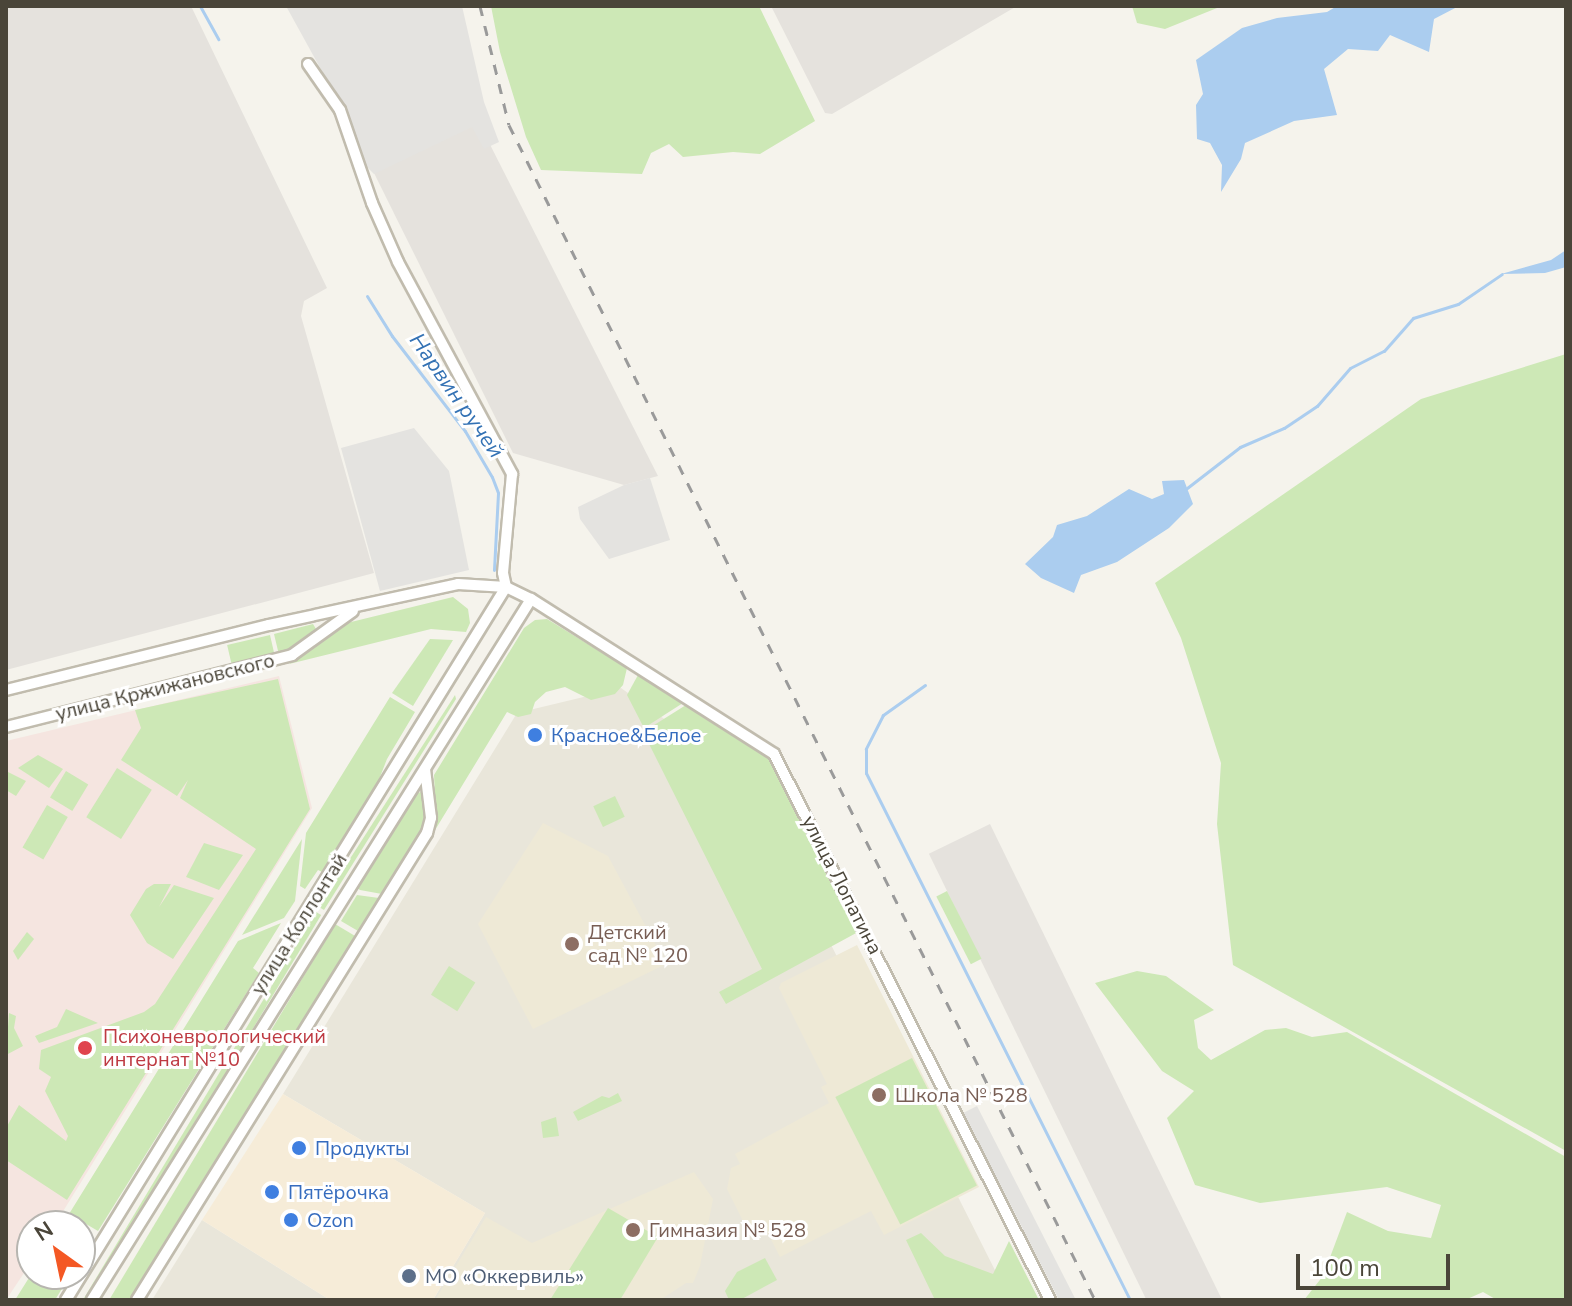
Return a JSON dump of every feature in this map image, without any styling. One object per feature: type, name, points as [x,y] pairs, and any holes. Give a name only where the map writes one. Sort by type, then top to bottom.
[{"type":"street","points":[[308,64],[340,110],[372,203],[398,262],[512,474],[503,573],[506,587]]},
{"type":"street","name":"улица Кржижановского","points":[[6,690],[318,614],[358,608],[458,584],[506,587]]},
{"type":"street","name":"улица Лопатина","points":[[506,587],[531,599],[774,754],[1050,1300]]},
{"type":"street","name":"улица Коллонтай","points":[[66,1300],[506,587]]},
{"type":"street","name":"улица Коллонтай","points":[[92,1300],[531,599]]},
{"type":"street","name":"улица Кржижановского","points":[[6,727],[292,655],[322,629],[358,608]]},
{"type":"street","points":[[318,614],[322,629]]},
{"type":"street","points":[[137,1300],[427,833],[431,818],[425,769]]},
{"type":"shaded area","points":[[6,6],[191,6],[327,288],[304,301],[301,316],[374,573],[6,670]]},
{"type":"shaded area","points":[[286,6],[462,6],[484,102],[499,142],[484,149],[472,127],[374,174],[363,163],[329,84]]},
{"type":"shaded area","points":[[771,6],[1017,6],[832,114],[825,113]]},
{"type":"shaded area","points":[[475,115],[658,476],[624,485],[513,453],[372,169]]},
{"type":"shaded area","points":[[414,428],[449,471],[469,570],[380,591],[341,448]]},
{"type":"shaded area","points":[[650,478],[670,540],[609,559],[580,519],[578,507],[624,485]]},
{"type":"shaded area","name":"Психоневрологический интернат №10","points":[[279,676],[312,808],[64,1210],[16,1210],[16,1285],[6,1300],[6,741]]},
{"type":"shaded area","points":[[621,688],[747,778],[1010,1300],[433,1300],[485,1213],[283,1094],[517,713]]},
{"type":"shaded area","name":"Детский сад № 120","points":[[543,823],[608,856],[666,964],[533,1029],[478,924]]},
{"type":"shaded area","points":[[990,824],[1222,1300],[1147,1300],[929,854]]},
{"type":"shaded area","name":"Школа № 528","points":[[857,945],[979,1187],[884,1235],[871,1211],[780,1257],[764,1226],[749,1233],[727,1189],[731,1168],[740,1164],[735,1154],[829,1103],[821,1087],[827,1084],[779,988],[781,983]]},
{"type":"shaded area","points":[[283,1094],[485,1213],[433,1300],[330,1300],[202,1220]]},
{"type":"shaded area","points":[[977,1106],[1076,1299],[1059,1300],[964,1113]]},
{"type":"shaded area","name":"Гимназия № 528","points":[[694,1172],[713,1199],[700,1266],[693,1283],[686,1283],[660,1300],[435,1300],[486,1217],[532,1243]]},
{"type":"shaded area","points":[[202,1220],[330,1300],[152,1300]]},
{"type":"green space","points":[[491,6],[759,6],[815,121],[760,154],[733,152],[683,157],[669,144],[651,153],[642,174],[541,170],[526,137],[500,52]]},
{"type":"green space","points":[[1132,6],[1222,6],[1165,29],[1137,23]]},
{"type":"green space","points":[[1566,354],[1566,1151],[1233,965],[1217,824],[1221,763],[1181,638],[1155,583],[1421,399]]},
{"type":"green space","points":[[453,597],[468,609],[470,623],[466,632],[431,629],[289,664],[326,634],[347,623]]},
{"type":"green space","points":[[547,619],[627,668],[623,685],[615,694],[591,700],[565,687],[546,692],[535,702],[531,714],[518,717],[507,712],[432,835],[436,817],[434,775],[524,628],[535,620]]},
{"type":"green space","points":[[313,624],[316,629],[306,639],[279,655],[274,634]]},
{"type":"green space","points":[[270,635],[275,656],[232,666],[227,645]]},
{"type":"green space","points":[[430,639],[453,640],[413,706],[392,693]]},
{"type":"green space","points":[[638,675],[683,703],[644,728],[627,695]]},
{"type":"green space","points":[[278,679],[310,809],[67,1200],[6,1160],[6,1128],[19,1105],[66,1141],[68,1136],[45,1091],[51,1077],[39,1069],[41,1050],[144,1012],[155,1004],[256,849],[180,798],[188,780],[177,796],[121,760],[141,728],[135,710]]},
{"type":"green space","points":[[455,695],[456,699],[324,910],[319,907]]},
{"type":"green space","points":[[390,697],[415,712],[387,759],[378,782],[322,872],[318,870],[305,889],[300,886],[306,833]]},
{"type":"green space","points":[[686,705],[762,751],[771,762],[858,932],[726,1004],[719,992],[762,969],[643,732]]},
{"type":"green space","points":[[38,755],[63,769],[49,788],[18,768]]},
{"type":"green space","points":[[117,768],[152,790],[121,839],[86,817]]},
{"type":"green space","points":[[6,771],[26,781],[16,796],[6,790]]},
{"type":"green space","points":[[66,771],[88,784],[72,811],[50,798]]},
{"type":"green space","points":[[422,792],[425,811],[421,831],[382,894],[360,890],[357,888],[416,793]]},
{"type":"green space","points":[[615,796],[625,817],[603,827],[593,806]]},
{"type":"green space","points":[[47,805],[68,817],[43,859],[22,847]]},
{"type":"green space","points":[[302,839],[295,901],[284,918],[242,935]]},
{"type":"green space","points":[[204,843],[243,855],[219,890],[186,877]]},
{"type":"green space","points":[[154,884],[171,884],[159,907],[174,885],[214,898],[173,959],[147,943],[130,915],[146,889]]},
{"type":"green space","points":[[947,891],[982,959],[971,964],[936,896]]},
{"type":"green space","points":[[357,895],[379,898],[358,931],[341,921]]},
{"type":"green space","points":[[316,912],[321,915],[96,1290],[96,1278]]},
{"type":"green space","points":[[281,923],[253,968],[259,973],[98,1231],[96,1210],[71,1210],[238,941]]},
{"type":"green space","points":[[335,924],[355,936],[136,1300],[109,1300]]},
{"type":"green space","points":[[27,932],[34,939],[18,960],[13,951]]},
{"type":"green space","points":[[449,966],[475,982],[457,1011],[431,995]]},
{"type":"green space","points":[[1137,971],[1166,976],[1214,1010],[1194,1020],[1198,1048],[1211,1060],[1265,1030],[1286,1028],[1312,1037],[1347,1032],[1566,1157],[1566,1300],[1497,1300],[1483,1292],[1465,1300],[1304,1300],[1323,1276],[1347,1212],[1388,1231],[1431,1238],[1441,1205],[1387,1187],[1260,1203],[1195,1185],[1167,1118],[1194,1091],[1162,1071],[1095,983]]},
{"type":"green space","points":[[66,1009],[98,1023],[39,1043],[35,1036],[57,1027]]},
{"type":"green space","points":[[9,1013],[16,1016],[14,1028],[23,1046],[6,1055]]},
{"type":"green space","points":[[912,1058],[977,1185],[900,1224],[835,1097]]},
{"type":"green space","points":[[618,1093],[622,1101],[578,1121],[573,1112],[602,1096],[609,1098]]},
{"type":"green space","points":[[556,1117],[559,1136],[543,1138],[541,1122]]},
{"type":"green space","points":[[608,1208],[658,1237],[620,1300],[550,1300]]},
{"type":"green space","points":[[921,1233],[945,1256],[993,1274],[1009,1241],[1039,1300],[935,1300],[906,1240]]},
{"type":"green space","points":[[765,1258],[777,1280],[740,1300],[729,1300],[725,1291],[737,1272]]},
{"type":"green space","points":[[21,1290],[61,1290],[55,1300],[15,1300]]},
{"type":"green space","points":[[89,1290],[96,1290],[90,1300],[83,1300]]},
{"type":"water","points":[[1337,6],[1459,6],[1434,19],[1429,52],[1390,35],[1378,51],[1348,49],[1324,69],[1337,115],[1294,121],[1245,143],[1241,159],[1221,192],[1222,165],[1210,143],[1197,139],[1196,105],[1203,94],[1196,60],[1242,28],[1277,18],[1327,12]]},
{"type":"water","points":[[1566,250],[1566,267],[1545,273],[1501,274],[1551,260]]},
{"type":"water","points":[[1184,480],[1193,504],[1169,528],[1117,562],[1081,575],[1074,593],[1041,578],[1025,564],[1053,537],[1057,525],[1087,516],[1129,489],[1152,499],[1164,494],[1162,481]]},
{"type":"waterway","name":"Нарвин ручей","points":[[200,6],[218,39]]},
{"type":"waterway","name":"Нарвин ручей","points":[[1187,488],[1240,447],[1284,428],[1317,406],[1350,368],[1384,351],[1413,318],[1458,304],[1502,274]]},
{"type":"waterway","name":"Нарвин ручей","points":[[367,296],[392,336],[465,431],[492,477],[498,493],[494,570]]},
{"type":"waterway","points":[[925,685],[883,715],[866,749],[866,773],[1130,1300]]},
{"type":"railway","points":[[480,6],[509,125],[1095,1300]]},
{"type":"place","name":"Красное&Белое","points":[[535,735]]},
{"type":"place","name":"Детский сад № 120","points":[[572,944]]},
{"type":"place","name":"Психоневрологический интернат №10","points":[[85,1048]]},
{"type":"place","name":"Школа № 528","points":[[879,1095]]},
{"type":"place","name":"Продукты","points":[[299,1148]]},
{"type":"place","name":"Пятёрочка","points":[[272,1192]]},
{"type":"place","name":"Ozon","points":[[291,1220]]},
{"type":"place","name":"Гимназия № 528","points":[[633,1230]]},
{"type":"place","name":"МО «Оккервиль»","points":[[409,1276]]}]
